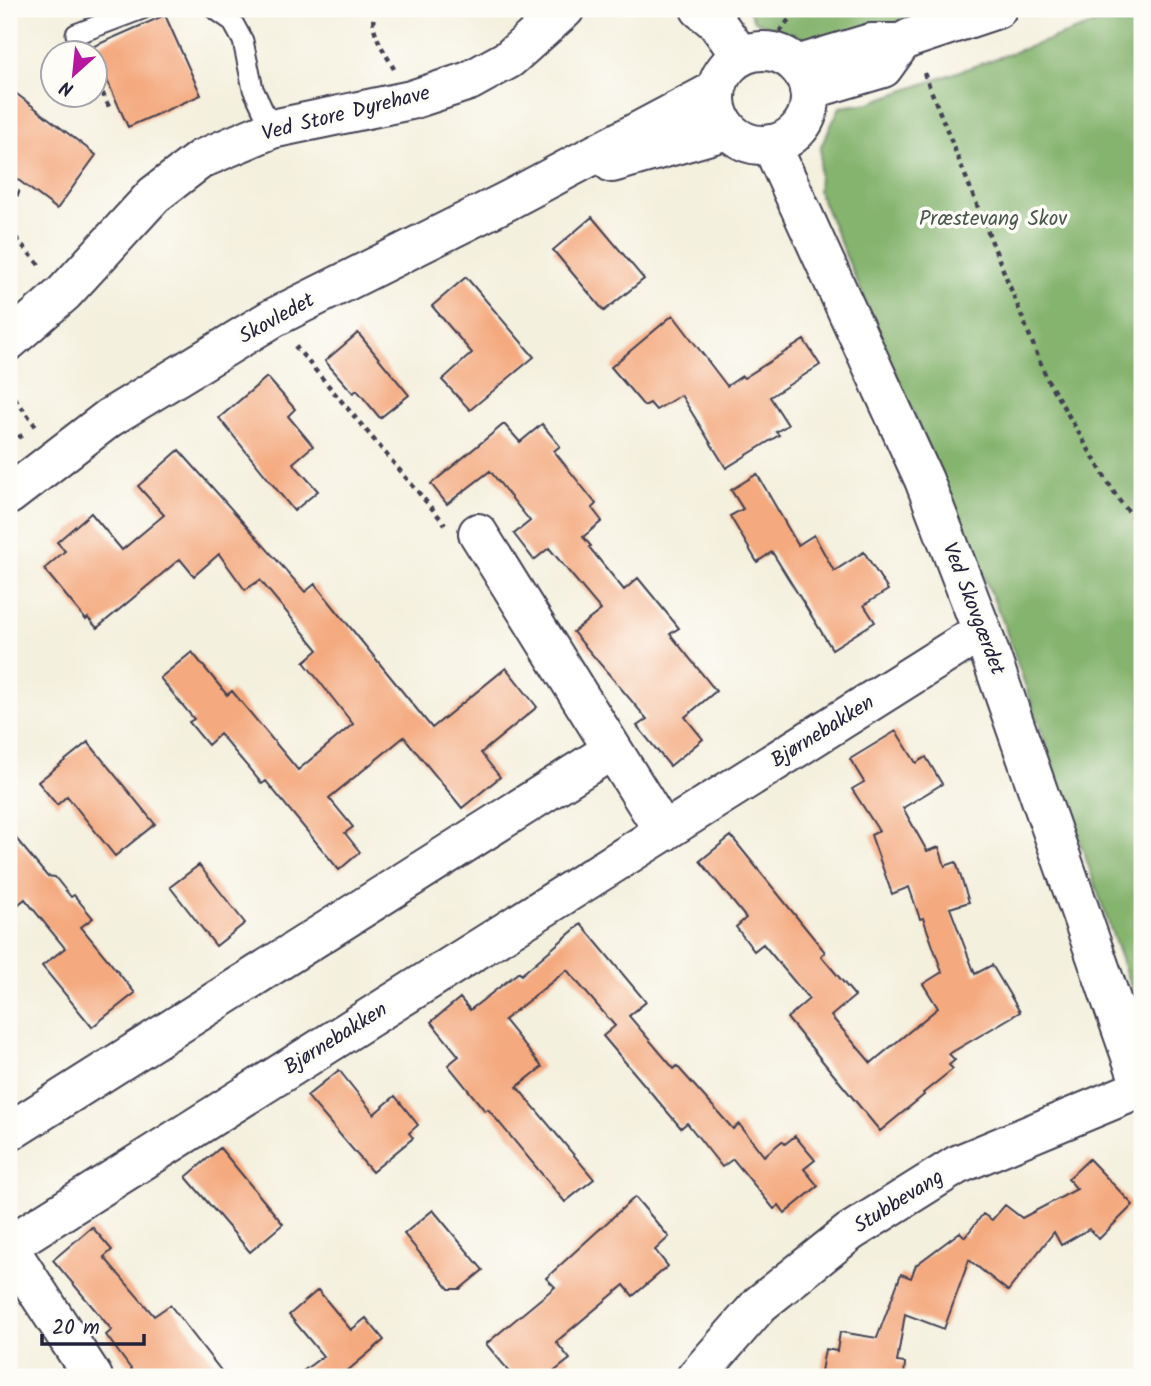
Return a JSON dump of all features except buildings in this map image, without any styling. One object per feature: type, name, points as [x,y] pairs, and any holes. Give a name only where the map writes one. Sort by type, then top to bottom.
[{"type":"street","name":"Ved Store Dyrehave","points":[[9,341],[64,293],[154,195],[201,159],[272,129],[411,100],[469,81],[509,59],[565,9]]},
{"type":"street","points":[[700,9],[716,22],[741,56]]},
{"type":"street","points":[[803,77],[871,43],[905,41],[997,9]]},
{"type":"street","points":[[758,51],[768,51],[785,56],[803,77],[808,110],[801,126],[788,138],[762,145],[743,141],[728,130],[716,104],[716,90],[724,71],[734,60],[758,51]]},
{"type":"street","name":"Skovledet","points":[[9,495],[109,418],[273,318],[507,201],[716,90]]},
{"type":"street","name":"Skovledet","points":[[562,172],[614,163],[728,130]]},
{"type":"street","name":"Ved Skovgærdet","points":[[771,144],[924,480],[982,632],[1142,1088]]},
{"type":"street","points":[[478,533],[664,832]]},
{"type":"street","name":"Bjørnebakken","points":[[93,1377],[9,1246],[982,632]]},
{"type":"street","points":[[9,1132],[612,750]]},
{"type":"street","name":"Stubbevang","points":[[696,1377],[760,1304],[850,1232],[957,1165],[1142,1088]]},
{"type":"lane","points":[[76,34],[142,9]]},
{"type":"lane","points":[[215,9],[232,20],[243,41],[253,89],[272,129]]},
{"type":"path","points":[[374,9],[372,18],[375,34],[411,100]]},
{"type":"path","points":[[905,41],[1047,379],[1116,495],[1142,528]]},
{"type":"path","points":[[108,105],[111,111]]},
{"type":"path","points":[[9,186],[18,192],[9,214],[12,233],[64,293]]},
{"type":"path","points":[[273,318],[461,544],[478,533]]},
{"type":"path","points":[[9,390],[60,456]]},
{"type":"green space","points":[[748,9],[949,9],[884,33],[809,40],[754,21]]},
{"type":"green space","name":"Præstevang Skov","points":[[1142,9],[1142,1019],[1002,619],[818,191],[821,146],[840,107],[869,103]]}]
